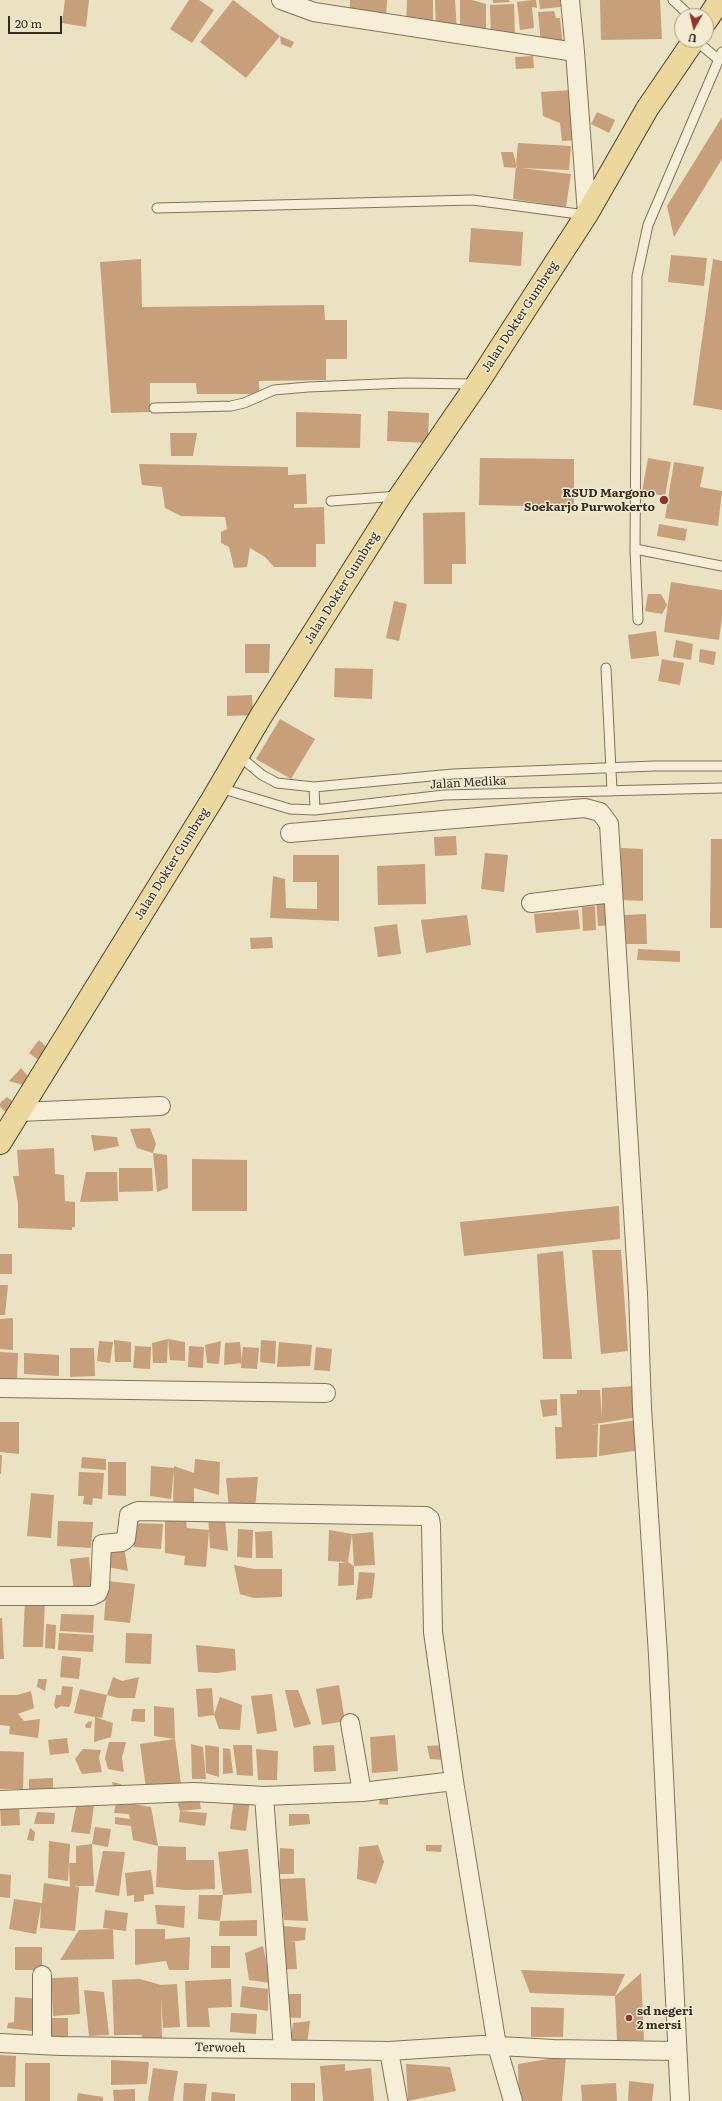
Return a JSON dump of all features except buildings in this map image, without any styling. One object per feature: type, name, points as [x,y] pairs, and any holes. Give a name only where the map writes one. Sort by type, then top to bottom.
[{"type":"main road","points":[[714,9],[720,0]]},
{"type":"main road","name":"Jalan Dokter Gumbreg","points":[[0,1143],[238,755],[400,496],[477,384],[586,215],[647,109],[689,48]]},
{"type":"street","points":[[282,0],[576,52]]},
{"type":"street","points":[[570,0],[576,52],[586,215]]},
{"type":"street","points":[[290,833],[577,809],[594,810],[604,816],[609,824],[620,1022],[638,1293],[642,1408],[658,1655],[680,2101]]},
{"type":"street","points":[[531,904],[613,893]]},
{"type":"street","points":[[19,1112],[161,1106]]},
{"type":"street","points":[[0,1388],[326,1393]]},
{"type":"street","points":[[0,1596],[92,1596],[98,1593],[100,1587],[102,1544],[122,1542],[126,1538],[129,1515],[138,1511],[426,1516],[430,1519],[433,1632],[489,2046],[513,2101]]},
{"type":"street","points":[[350,1723],[362,1792]]},
{"type":"street","points":[[0,1800],[194,1792],[264,1796],[362,1792],[454,1781]]},
{"type":"street","points":[[264,1796],[283,2049]]},
{"type":"street","points":[[42,1975],[42,2045]]},
{"type":"street","name":"Terwoeh","points":[[0,2043],[283,2049],[389,2050],[489,2046],[553,2049],[677,2050]]},
{"type":"street","points":[[389,2050],[398,2101]]},
{"type":"lane","points":[[673,0],[682,8]]},
{"type":"lane","points":[[638,620],[635,549],[637,276],[641,250],[648,225],[720,56],[707,48]]},
{"type":"lane","points":[[157,208],[473,200],[586,215]]},
{"type":"lane","points":[[154,408],[231,406],[244,403],[274,390],[308,387],[405,383],[477,384]]},
{"type":"lane","points":[[331,501],[400,496]]},
{"type":"lane","points":[[635,549],[722,566]]},
{"type":"lane","points":[[606,668],[612,790]]},
{"type":"lane","name":"Jalan Medika","points":[[238,755],[262,775],[277,783],[314,788],[453,774],[611,769],[654,766],[722,766]]},
{"type":"lane","name":"Jalan Medika","points":[[219,787],[290,809],[315,810],[444,795],[722,788]]},
{"type":"lane","points":[[314,788],[315,810]]},
{"type":"place","name":"RSUD Margono Soekarjo Purwokerto","points":[[664,500]]},
{"type":"place","name":"sd negeri 2 mersi","points":[[629,2018]]}]
